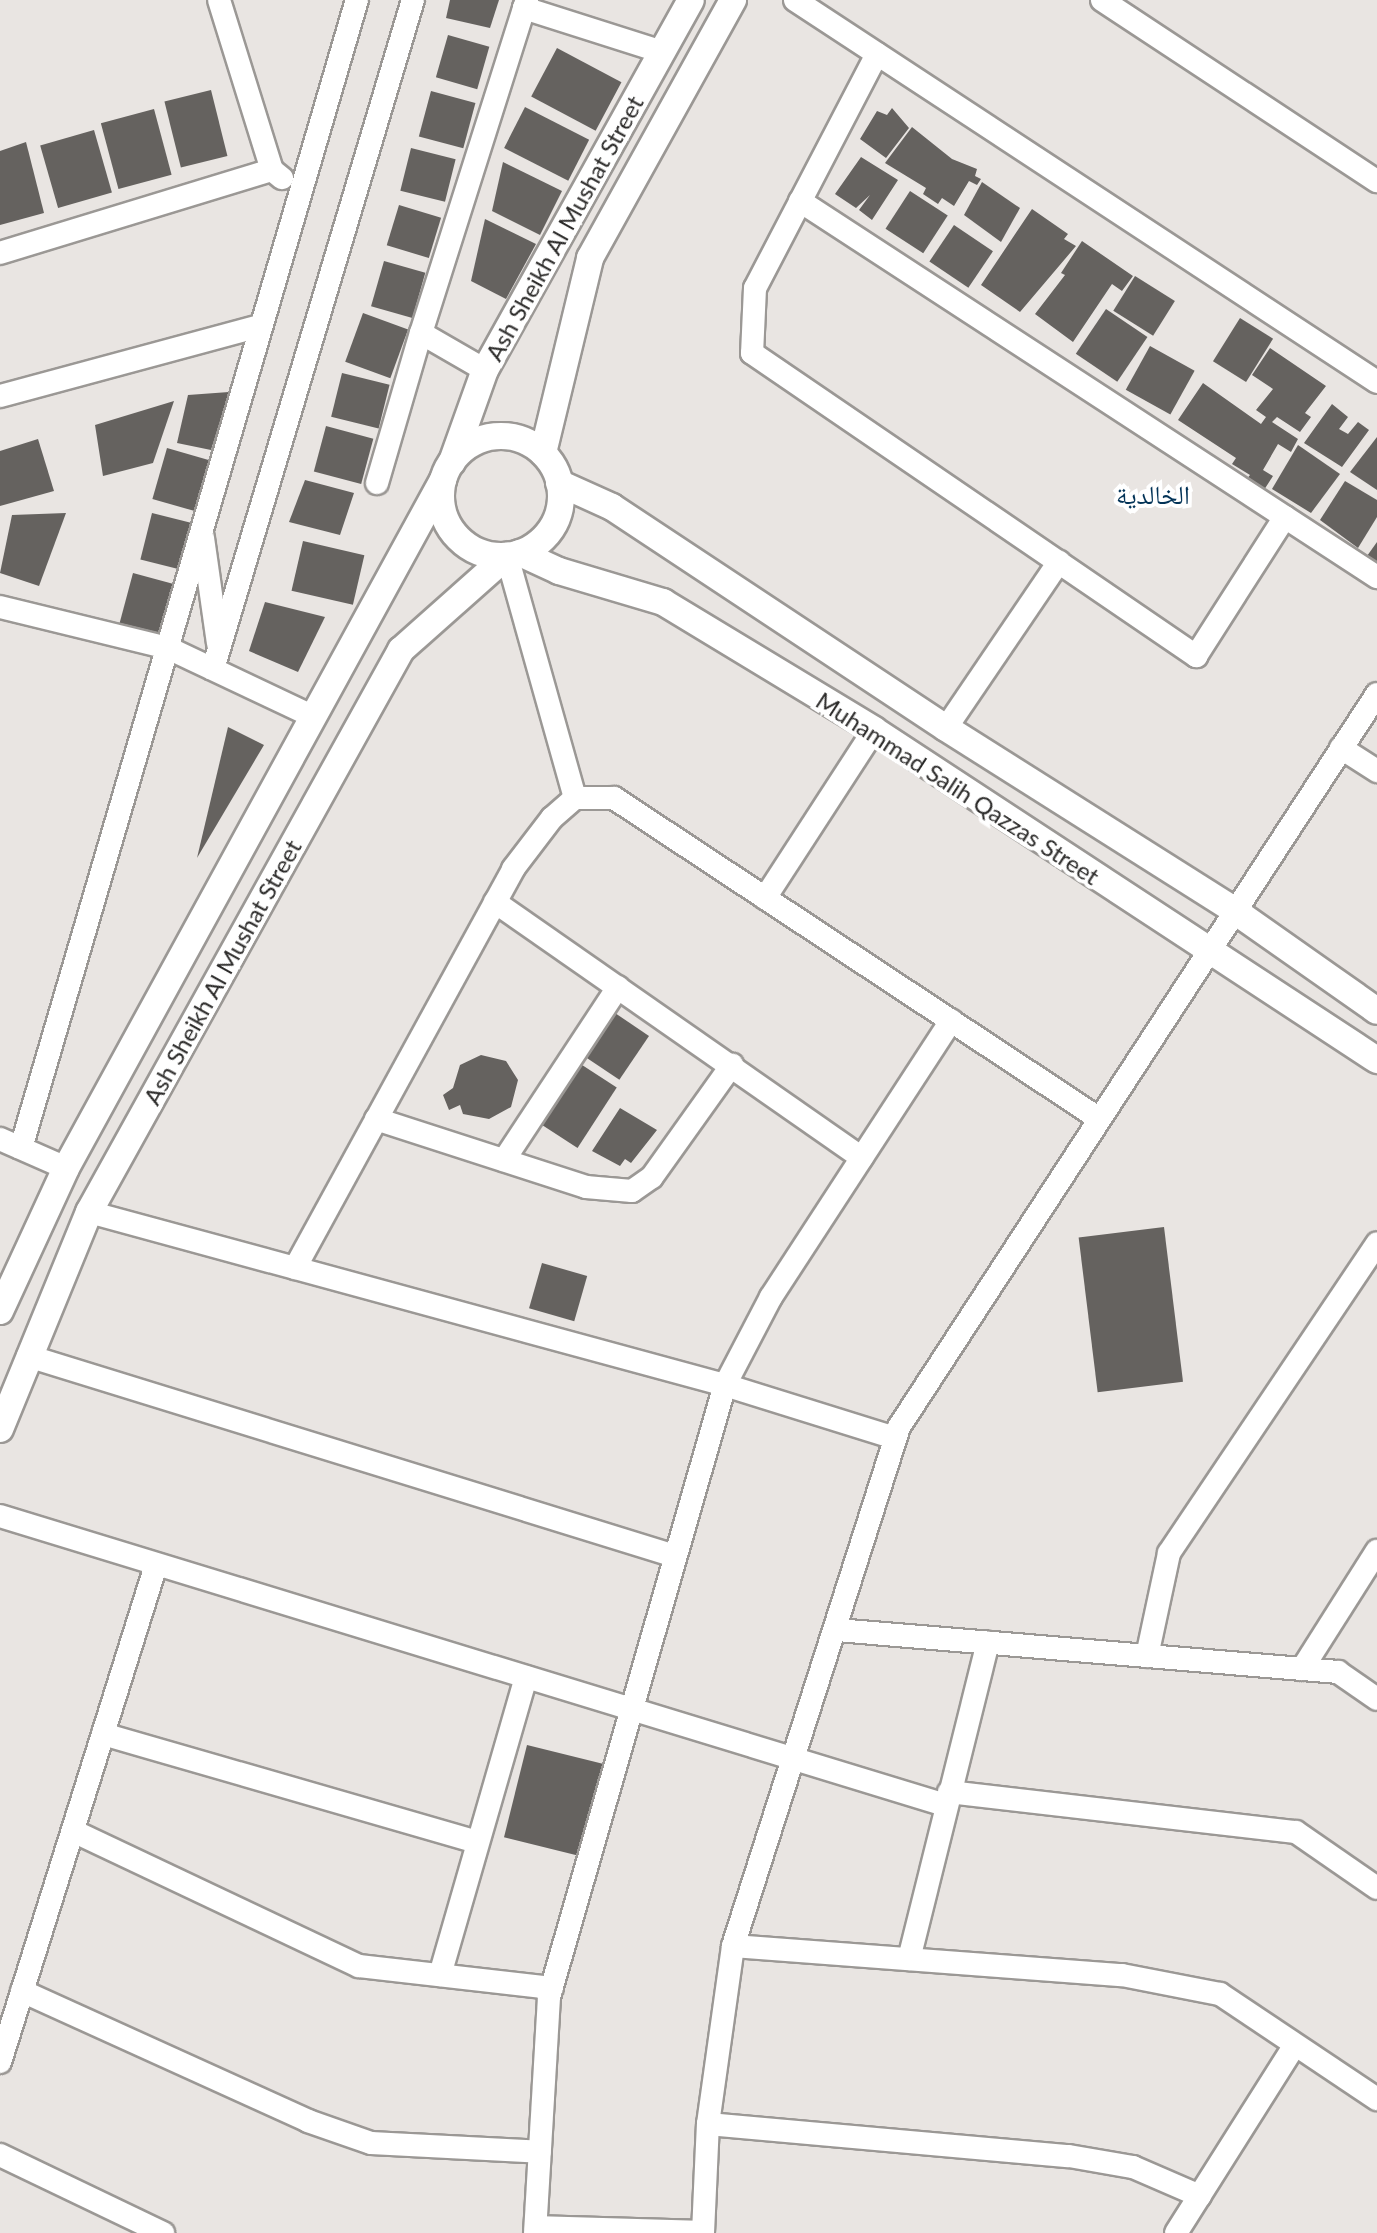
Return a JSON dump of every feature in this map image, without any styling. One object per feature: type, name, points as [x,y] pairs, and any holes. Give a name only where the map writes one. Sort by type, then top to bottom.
[{"type":"street","points":[[219,0],[272,170],[298,193]]},
{"type":"street","points":[[21,1148],[298,193],[357,0]]},
{"type":"street","points":[[216,660],[413,0]]},
{"type":"street","name":"Ash Sheikh Al Mushat Street","points":[[0,1311],[8,1270],[447,471],[485,370],[691,0]]},
{"type":"street","name":"Ash Sheikh Al Mushat Street","points":[[543,453],[590,258],[733,0]]},
{"type":"street","points":[[795,0],[1377,382]]},
{"type":"street","points":[[1102,0],[1377,181]]},
{"type":"street","points":[[377,483],[421,333],[526,4],[663,52]]},
{"type":"street","points":[[877,54],[755,288],[752,353],[1196,656],[1285,517]]},
{"type":"street","points":[[0,253],[272,170]]},
{"type":"street","points":[[800,201],[1377,577]]},
{"type":"street","points":[[0,396],[260,326]]},
{"type":"street","points":[[421,333],[485,370]]},
{"type":"street","points":[[495,436],[520,440],[543,453],[559,483],[559,509],[548,533],[514,554],[488,555],[455,535],[441,499],[447,471],[471,445],[495,436]]},
{"type":"street","name":"Muhammad Salih Qazzas Street","points":[[559,483],[612,507],[946,728],[1232,909],[1377,1011]]},
{"type":"street","points":[[202,529],[216,660]]},
{"type":"street","points":[[514,554],[575,798]]},
{"type":"street","name":"Ash Sheikh Al Mushat Street","points":[[0,1429],[89,1212],[401,650],[514,554]]},
{"type":"street","name":"Muhammad Salih Qazzas Street","points":[[514,554],[663,602],[874,730],[1205,952],[1377,1060]]},
{"type":"street","points":[[946,728],[1059,562]]},
{"type":"street","points":[[0,607],[216,660],[312,716]]},
{"type":"street","points":[[951,1021],[771,1297],[725,1385],[552,1988],[535,2230],[703,2233],[708,2124],[733,1946],[837,1630],[895,1438],[1232,909],[1377,694]]},
{"type":"street","points":[[765,898],[874,730]]},
{"type":"street","points":[[1341,748],[1377,771]]},
{"type":"street","points":[[295,1268],[495,902],[552,818],[575,798],[614,798],[1098,1118]]},
{"type":"street","points":[[495,902],[862,1158]]},
{"type":"street","points":[[504,1160],[618,987]]},
{"type":"street","points":[[376,1119],[586,1187],[632,1191],[652,1177],[732,1065]]},
{"type":"street","points":[[0,1139],[66,1168]]},
{"type":"street","points":[[89,1212],[725,1385],[895,1438]]},
{"type":"street","points":[[1147,1656],[1169,1553],[1377,1243]]},
{"type":"street","points":[[28,1356],[675,1556]]},
{"type":"street","points":[[0,1516],[795,1759],[947,1798],[1296,1832],[1377,1888]]},
{"type":"street","points":[[1302,1669],[1377,1551]]},
{"type":"street","points":[[0,2062],[156,1565]]},
{"type":"street","points":[[837,1630],[1338,1672],[1377,1699]]},
{"type":"street","points":[[909,1959],[988,1643]]},
{"type":"street","points":[[440,1975],[526,1677]]},
{"type":"street","points":[[103,1734],[476,1842]]},
{"type":"street","points":[[73,1831],[359,1966],[552,1988]]},
{"type":"street","points":[[733,1946],[1122,1975],[1220,1994],[1377,2099]]},
{"type":"street","points":[[22,1991],[308,2121],[371,2143],[540,2152]]},
{"type":"street","points":[[1176,2233],[1295,2045]]},
{"type":"street","points":[[708,2124],[1069,2156],[1133,2167],[1200,2196]]},
{"type":"street","points":[[0,2155],[163,2233]]},
{"type":"building","points":[[450,0],[499,0],[490,28],[446,18]]},
{"type":"building","points":[[448,35],[489,47],[477,89],[436,77]]},
{"type":"building","points":[[557,48],[621,82],[596,131],[531,97]]},
{"type":"building","points":[[211,90],[227,156],[181,168],[164,102]]},
{"type":"building","points":[[431,91],[475,103],[463,148],[419,136]]},
{"type":"building","points":[[525,107],[589,140],[568,181],[504,148]]},
{"type":"building","points":[[892,108],[909,128],[886,158],[860,139],[877,111],[887,115]]},
{"type":"building","points":[[154,109],[172,175],[118,189],[101,123]]},
{"type":"building","points":[[912,127],[952,159],[977,169],[975,176],[981,179],[977,185],[969,181],[954,206],[942,198],[938,204],[923,194],[926,188],[885,163]]},
{"type":"building","points":[[94,130],[112,192],[58,208],[40,145]]},
{"type":"building","points":[[26,142],[44,213],[0,225],[0,151]]},
{"type":"building","points":[[411,148],[456,159],[445,202],[400,191]]},
{"type":"building","points":[[861,157],[898,180],[872,220],[859,210],[870,195],[856,208],[835,194]]},
{"type":"building","points":[[503,162],[562,191],[540,235],[492,211]]},
{"type":"building","points":[[982,182],[1020,208],[1001,242],[964,215]]},
{"type":"building","points":[[910,191],[948,216],[923,253],[885,229]]},
{"type":"building","points":[[399,205],[441,218],[429,258],[387,245]]},
{"type":"building","points":[[1032,209],[1068,234],[1064,239],[1076,246],[1020,312],[981,285]]},
{"type":"building","points":[[485,219],[536,244],[506,299],[471,281]]},
{"type":"building","points":[[954,225],[993,251],[968,288],[929,261]]},
{"type":"building","points":[[1082,241],[1133,276],[1122,291],[1112,284],[1073,342],[1035,314],[1065,275],[1061,273]]},
{"type":"building","points":[[384,261],[425,273],[412,318],[371,306]]},
{"type":"building","points":[[1135,276],[1175,301],[1153,336],[1113,311]]},
{"type":"building","points":[[1106,309],[1147,337],[1117,382],[1076,354]]},
{"type":"building","points":[[363,313],[408,329],[390,378],[345,362]]},
{"type":"building","points":[[1240,318],[1273,339],[1246,382],[1213,361]]},
{"type":"building","points":[[1150,346],[1195,371],[1170,414],[1126,390]]},
{"type":"building","points":[[1270,348],[1326,386],[1305,413],[1311,417],[1300,432],[1277,417],[1272,422],[1298,439],[1291,452],[1278,444],[1263,470],[1273,476],[1264,490],[1246,480],[1250,475],[1232,464],[1236,458],[1178,420],[1203,383],[1261,424],[1266,417],[1256,410],[1273,389],[1252,375]]},
{"type":"building","points":[[342,373],[390,385],[379,429],[331,417]]},
{"type":"building","points":[[229,392],[211,450],[177,443],[188,395]]},
{"type":"building","points":[[174,401],[153,463],[103,476],[95,425]]},
{"type":"building","points":[[1332,404],[1348,417],[1339,429],[1348,434],[1358,422],[1369,430],[1342,467],[1304,443]]},
{"type":"building","points":[[326,426],[373,439],[361,484],[314,471]]},
{"type":"building","points":[[1377,437],[1377,490],[1350,472]]},
{"type":"building","points":[[38,439],[54,491],[0,506],[0,451]]},
{"type":"building","points":[[1298,445],[1340,474],[1311,513],[1272,489]]},
{"type":"building","points":[[167,448],[210,460],[196,511],[152,499]]},
{"type":"building","points":[[305,480],[354,493],[340,535],[289,522]]},
{"type":"building","points":[[1345,481],[1377,500],[1377,517],[1358,548],[1320,520]]},
{"type":"building","points":[[66,513],[39,586],[0,573],[12,515]]},
{"type":"building","points":[[152,513],[191,523],[179,569],[140,560]]},
{"type":"building","points":[[303,541],[364,555],[353,605],[292,591]]},
{"type":"building","points":[[1377,542],[1377,563],[1367,556]]},
{"type":"building","points":[[133,573],[175,584],[161,636],[119,625]]},
{"type":"building","points":[[265,602],[325,617],[298,672],[249,651]]},
{"type":"building","points":[[228,727],[264,745],[197,858]]},
{"type":"building","points":[[615,1013],[649,1036],[619,1080],[585,1057]]},
{"type":"building","points":[[481,1055],[506,1061],[518,1080],[511,1107],[489,1119],[463,1114],[460,1105],[449,1110],[443,1095],[453,1088],[460,1065]]},
{"type":"building","points":[[579,1063],[617,1088],[578,1148],[540,1123]]},
{"type":"building","points":[[620,1108],[657,1130],[631,1163],[625,1159],[620,1166],[592,1151]]},
{"type":"building","points":[[1164,1227],[1183,1382],[1098,1392],[1079,1237]]},
{"type":"building","points":[[542,1263],[587,1276],[574,1321],[529,1308]]},
{"type":"building","points":[[527,1745],[604,1764],[581,1856],[504,1837]]},
{"type":"district","name":"الخالدية","points":[[1153,495]]}]
